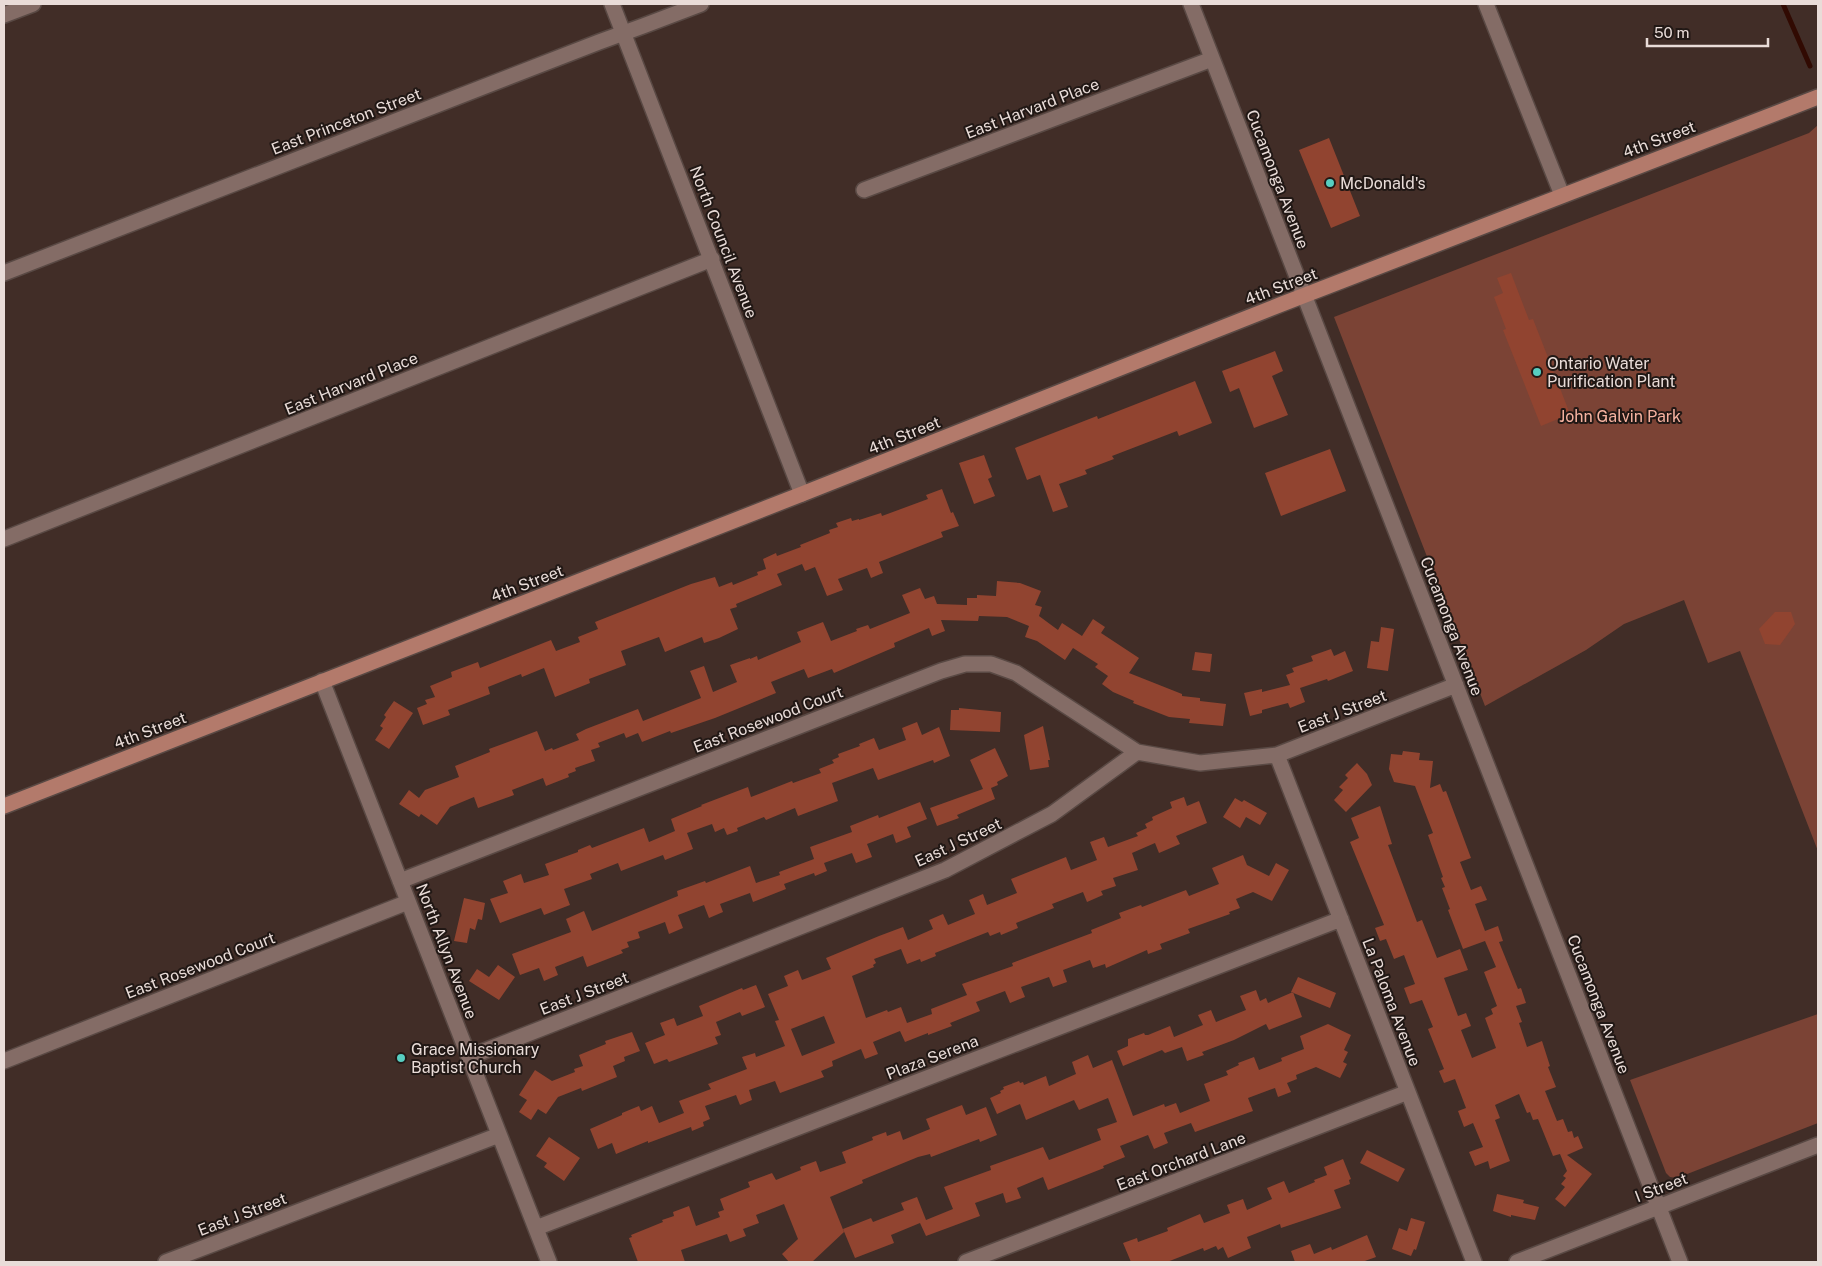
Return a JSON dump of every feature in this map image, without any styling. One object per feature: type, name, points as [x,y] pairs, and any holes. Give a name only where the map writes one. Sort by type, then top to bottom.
[{"type":"main road","name":"4th Street","points":[[4,806],[1562,195],[1814,99]]},
{"type":"street","points":[[4,15],[33,4]]},
{"type":"street","name":"North Council Avenue","points":[[612,4],[802,494]]},
{"type":"street","name":"East Princeton Street","points":[[4,273],[590,45],[701,4]]},
{"type":"street","name":"Cucamonga Avenue","points":[[1191,4],[1680,1262]]},
{"type":"street","points":[[1486,4],[1562,195]]},
{"type":"street","name":"East Harvard Place","points":[[864,190],[1212,59]]},
{"type":"street","name":"East Harvard Place","points":[[4,539],[712,259]]},
{"type":"street","name":"East Rosewood Court","points":[[400,881],[941,671],[965,664],[991,664],[1016,673],[1137,752]]},
{"type":"street","name":"North Allyn Avenue","points":[[322,681],[549,1262]]},
{"type":"street","name":"East J Street","points":[[469,1057],[945,870],[1052,814],[1137,752],[1200,763],[1277,755],[1456,685]]},
{"type":"street","name":"La Paloma Avenue","points":[[1277,755],[1474,1262]]},
{"type":"street","name":"East Rosewood Court","points":[[4,1061],[408,902]]},
{"type":"street","name":"Plaza Serena","points":[[536,1228],[1341,919]]},
{"type":"street","name":"East Orchard Lane","points":[[966,1262],[1408,1092]]},
{"type":"street","name":"East J Street","points":[[166,1262],[499,1135]]},
{"type":"street","name":"I Street","points":[[1517,1262],[1818,1145]]},
{"type":"green space","name":"John Galvin Park","points":[[1818,125],[1818,851],[1740,651],[1708,663],[1684,600],[1624,624],[1586,650],[1485,706],[1334,317],[1809,133]]},
{"type":"green space","points":[[1818,1014],[1818,1123],[1677,1178],[1670,1177],[1666,1173],[1630,1080]]},
{"type":"building","name":"McDonald's","points":[[1329,138],[1360,216],[1331,228],[1299,150]]},
{"type":"building","name":"Ontario Water Purification Plant","points":[[1511,273],[1529,320],[1533,319],[1570,414],[1541,426],[1503,330],[1506,329],[1494,297],[1503,293],[1497,278]]},
{"type":"building","points":[[1275,351],[1283,371],[1272,376],[1288,415],[1254,428],[1239,388],[1230,392],[1222,371]]},
{"type":"building","points":[[1195,381],[1212,423],[1179,436],[1177,431],[1112,456],[1114,459],[1085,470],[1087,474],[1059,484],[1068,507],[1053,512],[1040,475],[1027,480],[1015,448],[1097,416],[1098,419]]},
{"type":"building","points":[[1330,449],[1346,491],[1281,516],[1265,473]]},
{"type":"building","points":[[984,455],[992,477],[988,479],[995,496],[974,504],[959,463]]},
{"type":"building","points":[[942,489],[951,513],[953,512],[959,526],[941,532],[943,537],[879,562],[883,573],[871,578],[867,568],[838,579],[843,590],[827,596],[815,567],[805,571],[802,564],[777,574],[782,585],[736,604],[737,607],[730,609],[738,629],[719,638],[704,643],[702,637],[665,652],[659,637],[621,651],[626,665],[589,679],[590,683],[555,697],[544,668],[522,677],[521,674],[488,687],[490,694],[448,710],[450,715],[423,725],[417,708],[427,704],[425,700],[435,697],[430,686],[452,677],[451,672],[478,662],[480,668],[551,640],[556,651],[580,642],[578,637],[598,629],[595,622],[691,584],[715,577],[719,587],[732,582],[733,585],[758,575],[757,572],[766,569],[763,559],[776,553],[777,556],[801,547],[800,545],[830,533],[829,530],[838,527],[836,523],[851,518],[852,521],[859,520],[881,513],[882,516],[928,499],[926,495]]},
{"type":"building","points":[[997,581],[1020,583],[1041,591],[1035,605],[1042,607],[1039,616],[1058,630],[1062,623],[1082,636],[1093,619],[1105,627],[1101,633],[1139,658],[1129,673],[1182,694],[1182,696],[1200,698],[1200,701],[1226,704],[1223,726],[1189,723],[1190,719],[1169,717],[1133,703],[1134,701],[1113,692],[1102,684],[1108,676],[1095,667],[1098,664],[1073,648],[1065,660],[1037,641],[1025,637],[1029,626],[1007,617],[979,616],[978,621],[941,620],[945,631],[932,636],[929,628],[894,643],[895,647],[834,673],[832,669],[808,678],[804,669],[771,682],[776,693],[715,718],[671,733],[670,731],[642,742],[638,733],[626,738],[624,733],[598,743],[600,747],[591,750],[595,761],[575,768],[576,771],[568,774],[569,777],[546,786],[543,778],[512,790],[514,795],[478,808],[474,797],[450,807],[437,825],[421,814],[419,817],[399,804],[409,790],[419,798],[425,790],[459,777],[455,766],[490,752],[489,749],[537,731],[545,751],[552,748],[553,750],[579,740],[576,734],[586,729],[638,709],[643,721],[701,698],[690,671],[704,666],[713,692],[737,682],[730,665],[757,656],[758,660],[801,642],[797,632],[823,622],[831,641],[857,631],[856,629],[868,625],[870,629],[910,613],[902,595],[920,588],[925,599],[934,596],[937,604],[967,605],[967,598],[977,598],[977,595],[996,596]]},
{"type":"building","points":[[1775,612],[1791,612],[1795,624],[1780,645],[1765,644],[1759,629]]},
{"type":"building","points":[[1381,627],[1394,629],[1388,671],[1367,668],[1371,641],[1379,642]]},
{"type":"building","points":[[1331,649],[1334,656],[1345,651],[1353,671],[1328,681],[1327,679],[1300,688],[1305,702],[1290,708],[1288,703],[1262,710],[1262,713],[1250,716],[1244,693],[1262,689],[1262,692],[1290,685],[1286,675],[1294,672],[1292,668],[1313,661],[1311,656]]},
{"type":"building","points":[[1195,652],[1212,654],[1210,672],[1192,670]]},
{"type":"building","points":[[394,701],[413,713],[389,749],[375,740],[383,728],[380,726],[386,717],[384,715]]},
{"type":"building","points":[[959,708],[1001,712],[1000,732],[950,730],[951,710],[959,710]]},
{"type":"building","points":[[917,722],[922,735],[939,727],[950,756],[934,763],[933,760],[878,780],[873,768],[832,783],[838,801],[798,816],[795,808],[766,820],[764,817],[737,828],[738,831],[727,835],[724,828],[715,832],[712,824],[687,833],[693,849],[665,860],[663,855],[621,871],[618,863],[590,874],[592,879],[564,889],[570,905],[544,915],[541,908],[500,923],[490,899],[508,893],[503,881],[521,874],[524,883],[549,875],[545,864],[578,852],[578,850],[590,845],[592,848],[644,828],[649,842],[675,831],[671,819],[701,805],[748,787],[751,797],[792,781],[793,783],[821,773],[819,769],[834,763],[832,760],[839,757],[838,754],[860,746],[859,744],[874,738],[879,750],[906,740],[902,728]]},
{"type":"building","points":[[1043,726],[1050,760],[1048,760],[1049,767],[1030,770],[1024,735]]},
{"type":"building","points":[[995,748],[1008,776],[997,782],[998,785],[991,788],[995,799],[957,815],[959,818],[937,826],[930,808],[983,789],[970,760]]},
{"type":"building","points":[[1403,751],[1420,753],[1419,760],[1433,761],[1430,788],[1440,784],[1443,792],[1446,791],[1471,858],[1460,862],[1471,890],[1481,886],[1487,900],[1475,904],[1485,931],[1498,926],[1503,941],[1499,942],[1518,989],[1521,988],[1526,1003],[1516,1006],[1522,1022],[1519,1023],[1527,1047],[1542,1041],[1550,1066],[1548,1067],[1556,1087],[1545,1091],[1557,1121],[1563,1119],[1568,1132],[1572,1131],[1574,1138],[1578,1136],[1583,1148],[1567,1155],[1592,1174],[1565,1207],[1555,1199],[1565,1187],[1561,1184],[1566,1178],[1563,1176],[1567,1171],[1560,1154],[1553,1156],[1538,1119],[1533,1120],[1530,1112],[1527,1113],[1519,1094],[1495,1105],[1500,1118],[1495,1120],[1510,1161],[1490,1169],[1488,1161],[1475,1166],[1469,1152],[1483,1147],[1473,1123],[1464,1127],[1458,1111],[1466,1108],[1455,1079],[1444,1083],[1439,1071],[1444,1069],[1428,1029],[1433,1027],[1422,1000],[1410,1004],[1404,988],[1415,984],[1404,955],[1394,959],[1386,939],[1380,941],[1375,928],[1384,925],[1350,842],[1359,838],[1351,818],[1380,806],[1392,844],[1388,845],[1417,922],[1422,920],[1437,958],[1460,949],[1468,970],[1444,978],[1458,1016],[1466,1013],[1471,1026],[1461,1030],[1472,1058],[1496,1048],[1485,1018],[1493,1014],[1491,1009],[1497,1006],[1484,972],[1496,967],[1485,941],[1463,949],[1448,910],[1450,909],[1442,888],[1445,887],[1441,878],[1443,877],[1428,835],[1433,833],[1415,786],[1394,782],[1389,769],[1391,754],[1402,755]]},
{"type":"building","points":[[1357,763],[1367,774],[1372,785],[1346,812],[1334,800],[1343,790],[1339,787],[1348,778],[1345,775]]},
{"type":"building","points":[[1184,797],[1187,806],[1199,801],[1207,823],[1176,836],[1180,844],[1159,853],[1155,843],[1132,853],[1138,870],[1113,878],[1116,886],[1101,891],[1103,895],[1087,902],[1083,892],[1052,904],[1054,908],[1016,923],[1018,928],[1001,935],[1000,932],[990,936],[988,932],[935,953],[936,956],[921,962],[920,959],[907,964],[901,949],[874,959],[876,963],[873,965],[874,967],[852,976],[866,1018],[901,1007],[907,1023],[932,1014],[931,1009],[967,995],[962,984],[1013,966],[1012,963],[1092,933],[1091,930],[1121,918],[1119,913],[1141,905],[1142,907],[1186,890],[1189,896],[1219,884],[1212,868],[1243,855],[1247,865],[1269,876],[1276,863],[1289,870],[1272,901],[1253,892],[1236,899],[1240,908],[1229,912],[1230,914],[1188,929],[1190,933],[1160,944],[1162,949],[1148,954],[1147,950],[1106,968],[1105,964],[1093,968],[1090,960],[1063,970],[1067,982],[1053,987],[1049,977],[1021,987],[1025,997],[1010,1003],[1005,991],[976,1002],[980,1011],[950,1023],[952,1026],[905,1042],[900,1031],[873,1042],[878,1054],[865,1059],[861,1049],[832,1061],[833,1066],[821,1071],[824,1077],[780,1093],[775,1081],[749,1090],[752,1100],[740,1105],[736,1095],[705,1106],[710,1119],[703,1122],[704,1126],[692,1131],[691,1127],[616,1154],[612,1143],[598,1149],[590,1129],[639,1106],[641,1111],[652,1106],[659,1123],[684,1113],[679,1101],[711,1089],[708,1084],[747,1069],[742,1057],[755,1053],[756,1057],[785,1046],[775,1021],[779,1020],[768,994],[788,986],[784,976],[798,970],[802,980],[831,969],[826,958],[903,927],[908,940],[933,929],[929,920],[943,914],[948,925],[975,914],[969,900],[983,894],[987,905],[1017,893],[1011,879],[1066,857],[1071,870],[1097,860],[1090,842],[1104,837],[1108,847],[1138,836],[1136,833],[1147,828],[1145,824],[1153,820],[1152,817],[1172,808],[1170,802]],"holes":[[[824,1016],[835,1043],[802,1056],[791,1029]]]},
{"type":"building","points":[[1235,798],[1242,802],[1244,800],[1267,813],[1260,825],[1246,817],[1240,828],[1223,817]]},
{"type":"building","points":[[920,802],[927,819],[907,827],[911,837],[896,843],[893,834],[867,844],[872,857],[856,863],[852,853],[824,863],[827,871],[815,876],[814,873],[784,884],[786,889],[753,902],[750,893],[720,904],[723,912],[709,918],[704,905],[678,915],[683,928],[669,934],[665,922],[638,932],[640,938],[627,942],[629,947],[621,950],[623,953],[587,967],[583,956],[555,967],[558,975],[544,981],[539,968],[520,975],[512,954],[571,932],[566,919],[584,911],[592,931],[678,896],[677,891],[705,881],[706,883],[750,866],[756,883],[780,875],[779,872],[814,859],[810,847],[852,832],[850,826],[878,815],[879,818]]},
{"type":"building","points":[[464,898],[485,903],[482,920],[478,919],[475,930],[470,928],[467,943],[454,941]]},
{"type":"building","points":[[498,965],[515,977],[499,1000],[469,981],[477,969],[489,977]]},
{"type":"building","points":[[1298,977],[1336,993],[1330,1008],[1291,992]]},
{"type":"building","points":[[756,985],[765,1007],[742,1016],[740,1012],[716,1022],[721,1035],[715,1037],[718,1044],[669,1062],[667,1059],[654,1064],[645,1043],[665,1035],[660,1023],[674,1018],[677,1026],[703,1016],[699,1006],[742,988],[743,990]]},
{"type":"building","points":[[1256,990],[1260,1001],[1266,998],[1268,1003],[1293,992],[1302,1017],[1269,1030],[1266,1024],[1234,1040],[1202,1052],[1204,1055],[1187,1061],[1182,1047],[1165,1053],[1162,1050],[1123,1066],[1117,1051],[1128,1046],[1128,1039],[1144,1033],[1148,1035],[1170,1026],[1174,1037],[1203,1025],[1198,1015],[1211,1010],[1216,1022],[1246,1010],[1240,996]]},
{"type":"building","points":[[1328,1024],[1351,1035],[1344,1050],[1348,1052],[1343,1062],[1347,1064],[1340,1078],[1316,1067],[1296,1075],[1297,1079],[1287,1083],[1291,1092],[1278,1097],[1275,1088],[1248,1098],[1253,1111],[1195,1132],[1191,1123],[1164,1133],[1168,1143],[1154,1149],[1148,1135],[1120,1146],[1125,1157],[1103,1166],[1104,1168],[1048,1190],[1043,1177],[1017,1188],[1021,1198],[1006,1203],[1003,1193],[975,1203],[980,1216],[926,1236],[920,1223],[891,1235],[894,1243],[855,1258],[843,1229],[871,1218],[873,1222],[904,1210],[901,1203],[917,1197],[926,1220],[953,1209],[944,1187],[991,1170],[990,1166],[1043,1147],[1049,1160],[1101,1140],[1097,1129],[1117,1122],[1108,1098],[1079,1110],[1074,1100],[1026,1120],[1020,1104],[997,1114],[990,1098],[1001,1093],[1000,1091],[1004,1089],[1003,1087],[1019,1081],[1020,1083],[1023,1082],[1024,1085],[1046,1076],[1049,1086],[1076,1074],[1072,1062],[1088,1055],[1093,1068],[1112,1060],[1133,1116],[1164,1104],[1165,1107],[1176,1103],[1180,1113],[1210,1101],[1204,1084],[1228,1075],[1226,1071],[1239,1065],[1238,1063],[1254,1057],[1259,1070],[1282,1061],[1281,1058],[1304,1049],[1300,1036]]},
{"type":"building","points":[[632,1032],[640,1051],[624,1057],[625,1061],[613,1066],[617,1077],[582,1091],[581,1088],[558,1097],[546,1114],[538,1109],[531,1120],[519,1112],[527,1100],[519,1095],[535,1070],[552,1081],[575,1072],[574,1069],[583,1066],[579,1055],[606,1044],[605,1041]]},
{"type":"building","points":[[962,1105],[966,1115],[986,1107],[997,1135],[980,1142],[979,1139],[931,1157],[930,1154],[918,1157],[862,1180],[863,1183],[830,1197],[844,1232],[812,1262],[789,1262],[782,1254],[798,1239],[784,1204],[756,1215],[759,1223],[743,1229],[746,1236],[730,1242],[727,1234],[681,1250],[685,1262],[638,1262],[629,1238],[632,1237],[631,1235],[674,1216],[673,1212],[689,1206],[696,1226],[720,1217],[718,1212],[724,1210],[720,1199],[750,1187],[748,1182],[772,1173],[776,1180],[801,1170],[800,1167],[816,1161],[820,1172],[846,1163],[842,1152],[873,1140],[872,1137],[886,1132],[887,1136],[900,1131],[903,1140],[930,1129],[926,1119]]},
{"type":"building","points":[[549,1137],[580,1158],[564,1181],[544,1167],[547,1163],[536,1156]]},
{"type":"building","points":[[1367,1150],[1405,1169],[1398,1182],[1360,1163]]},
{"type":"building","points":[[1343,1159],[1351,1179],[1349,1180],[1350,1184],[1334,1190],[1341,1208],[1281,1228],[1280,1224],[1247,1237],[1251,1248],[1228,1258],[1223,1247],[1218,1250],[1216,1246],[1204,1251],[1203,1248],[1167,1262],[1131,1262],[1123,1243],[1137,1238],[1138,1242],[1168,1231],[1167,1228],[1200,1214],[1204,1223],[1230,1213],[1227,1205],[1243,1199],[1247,1210],[1272,1199],[1267,1188],[1284,1181],[1289,1193],[1327,1175],[1324,1167]]},
{"type":"building","points":[[1497,1194],[1524,1200],[1523,1203],[1539,1207],[1535,1220],[1511,1215],[1511,1217],[1493,1211]]},
{"type":"building","points":[[1411,1218],[1425,1222],[1416,1250],[1414,1249],[1411,1256],[1392,1249],[1399,1228],[1407,1231]]},
{"type":"building","points":[[1367,1235],[1376,1257],[1362,1262],[1295,1262],[1291,1251],[1310,1244],[1314,1254],[1331,1247],[1332,1250]]},
{"type":"waterway","points":[[1783,4],[1810,66]]},
{"type":"place","name":"McDonald's","points":[[1330,183]]},
{"type":"place","name":"Ontario Water Purification Plant","points":[[1537,372]]},
{"type":"place","name":"Grace Missionary Baptist Church","points":[[401,1058]]}]
